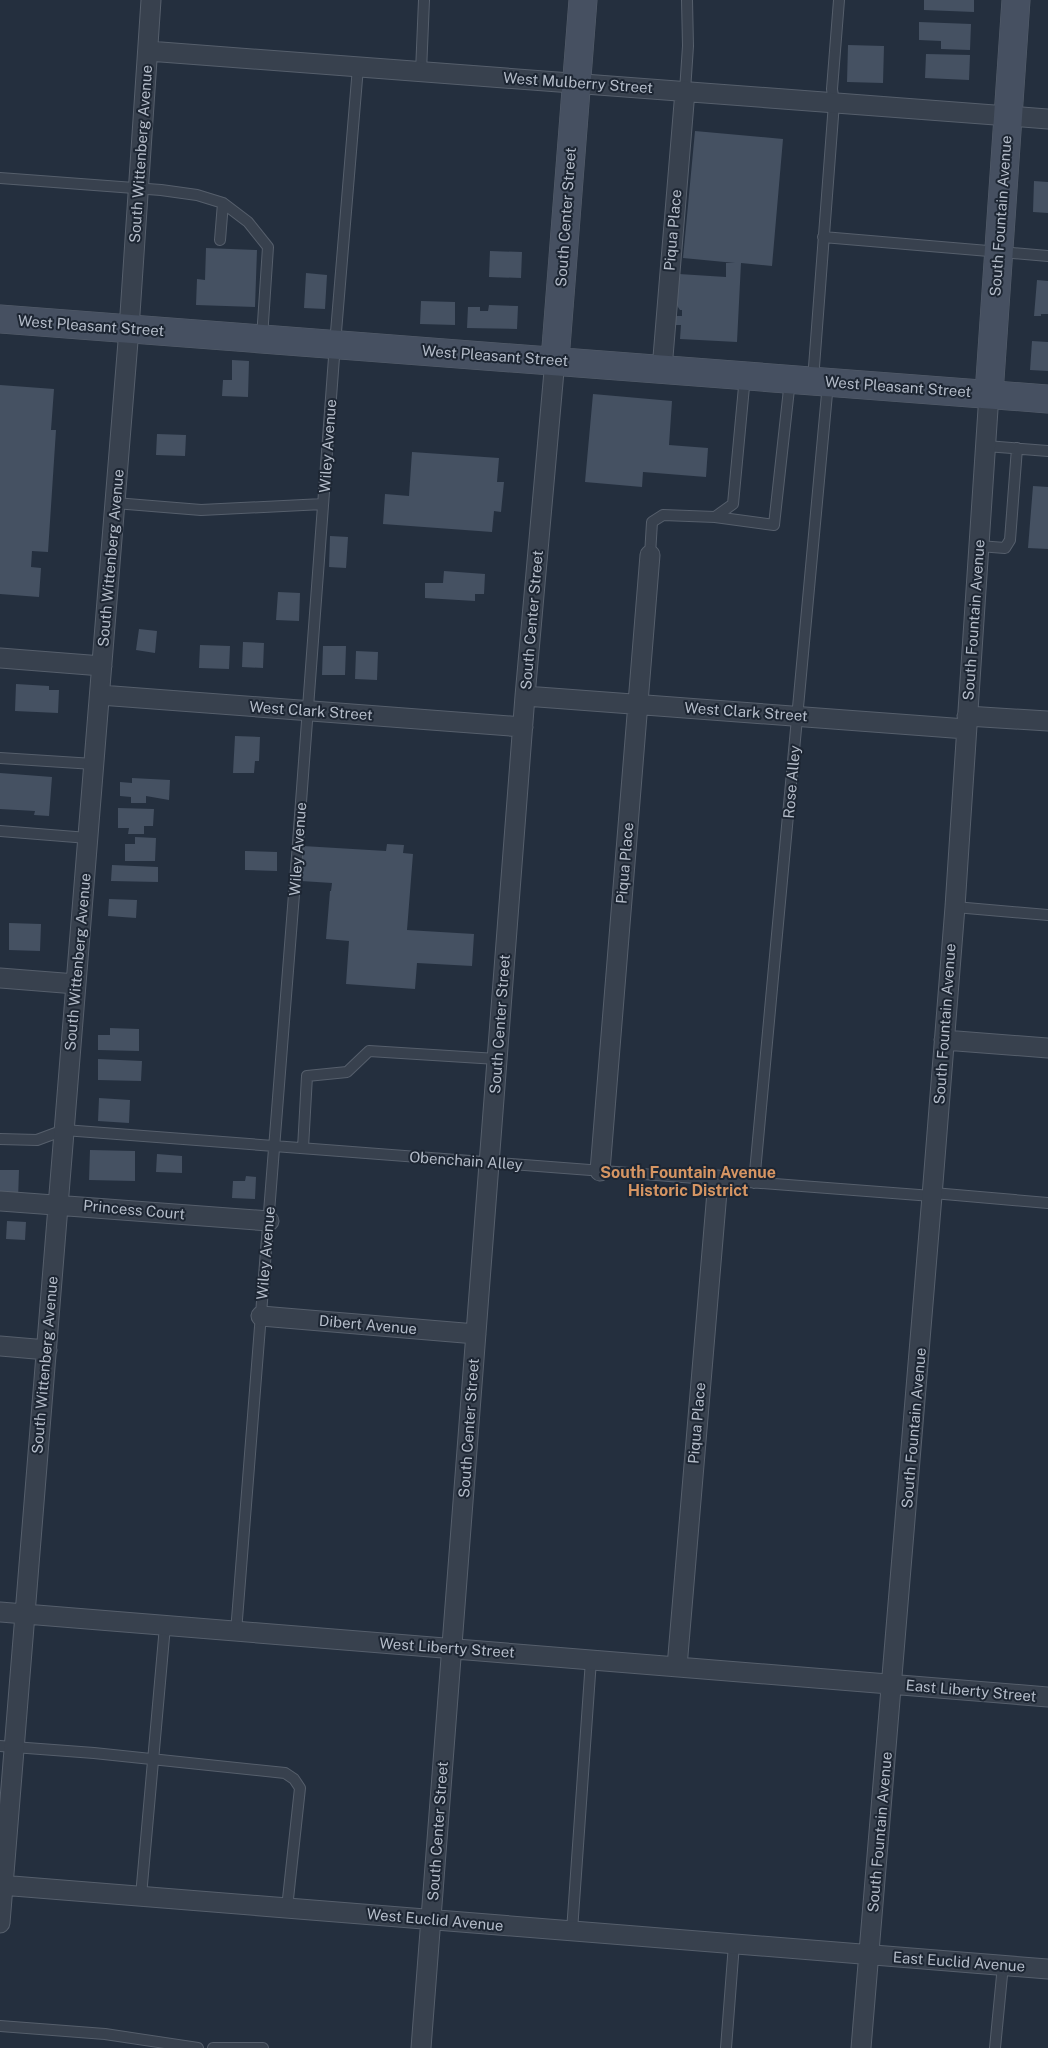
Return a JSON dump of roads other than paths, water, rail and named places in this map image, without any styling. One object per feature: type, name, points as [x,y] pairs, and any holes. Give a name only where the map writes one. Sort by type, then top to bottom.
[{"type":"street","name":"South Wittenberg Avenue","points":[[0,1923],[7,1746],[25,1614],[129,328],[151,0]]},
{"type":"street","name":"South Center Street","points":[[421,2048],[525,696],[555,360],[583,0]]},
{"type":"street","name":"South Fountain Avenue","points":[[862,2048],[955,907],[1016,0]]},
{"type":"street","name":"West Mulberry Street","points":[[148,51],[1048,119]]},
{"type":"street","name":"Piqua Place","points":[[662,369],[684,91]]},
{"type":"street","name":"West Pleasant Street","points":[[0,319],[1048,399]]},
{"type":"street","name":"Piqua Place","points":[[600,1171],[650,555]]},
{"type":"street","points":[[0,658],[102,666]]},
{"type":"street","name":"West Clark Street","points":[[100,695],[523,727]]},
{"type":"street","name":"West Clark Street","points":[[525,696],[799,716],[966,722],[1048,721]]},
{"type":"street","points":[[0,978],[76,984]]},
{"type":"street","points":[[944,1040],[1048,1048]]},
{"type":"street","name":"Piqua Place","points":[[677,1667],[718,1180]]},
{"type":"street","name":"Princess Court","points":[[0,1202],[58,1204],[269,1221]]},
{"type":"street","name":"Dibert Avenue","points":[[261,1316],[476,1334]]},
{"type":"street","points":[[0,1346],[46,1350]]},
{"type":"street","name":"West Liberty Street","points":[[0,1612],[893,1684]]},
{"type":"street","name":"East Liberty Street","points":[[893,1684],[1048,1697]]},
{"type":"street","name":"West Euclid Avenue","points":[[2,1885],[869,1955]]},
{"type":"street","name":"East Euclid Avenue","points":[[869,1955],[1048,1969]]},
{"type":"lane","points":[[421,72],[424,0]]},
{"type":"lane","points":[[684,91],[688,46],[688,0]]},
{"type":"lane","points":[[650,555],[652,522],[663,515],[715,518],[774,525],[810,380],[834,103],[832,89],[839,0]]},
{"type":"lane","name":"Wiley Avenue","points":[[236,1632],[358,67]]},
{"type":"lane","points":[[0,178],[161,190],[197,195],[223,203],[248,222],[268,248],[262,338]]},
{"type":"lane","points":[[220,240],[223,203]]},
{"type":"lane","points":[[823,238],[1048,256]]},
{"type":"lane","points":[[715,518],[734,504],[746,375]]},
{"type":"lane","name":"Rose Alley","points":[[754,1183],[799,716],[810,380]]},
{"type":"lane","points":[[986,446],[1048,451]]},
{"type":"lane","points":[[979,546],[1005,548],[1010,540],[1017,448]]},
{"type":"lane","points":[[115,503],[201,510],[323,504]]},
{"type":"lane","points":[[0,758],[94,764]]},
{"type":"lane","points":[[0,831],[88,838]]},
{"type":"lane","points":[[955,907],[1048,915]]},
{"type":"lane","points":[[303,1148],[307,1076],[347,1072],[370,1051],[497,1059]]},
{"type":"lane","name":"Obenchain Alley","points":[[0,1139],[36,1140],[64,1130],[754,1183],[1048,1203]]},
{"type":"lane","points":[[141,1896],[165,1626]]},
{"type":"lane","points":[[572,1931],[591,1660]]},
{"type":"lane","points":[[7,1746],[285,1773],[294,1779],[300,1788],[287,1908]]},
{"type":"lane","points":[[726,2048],[734,1944]]},
{"type":"lane","points":[[995,2048],[1003,1965]]},
{"type":"lane","points":[[0,2026],[105,2034],[198,2048]]},
{"type":"lane","points":[[213,2048],[263,2048]]},
{"type":"district","name":"South Fountain Avenue Historic District","points":[[688,1181]]}]
